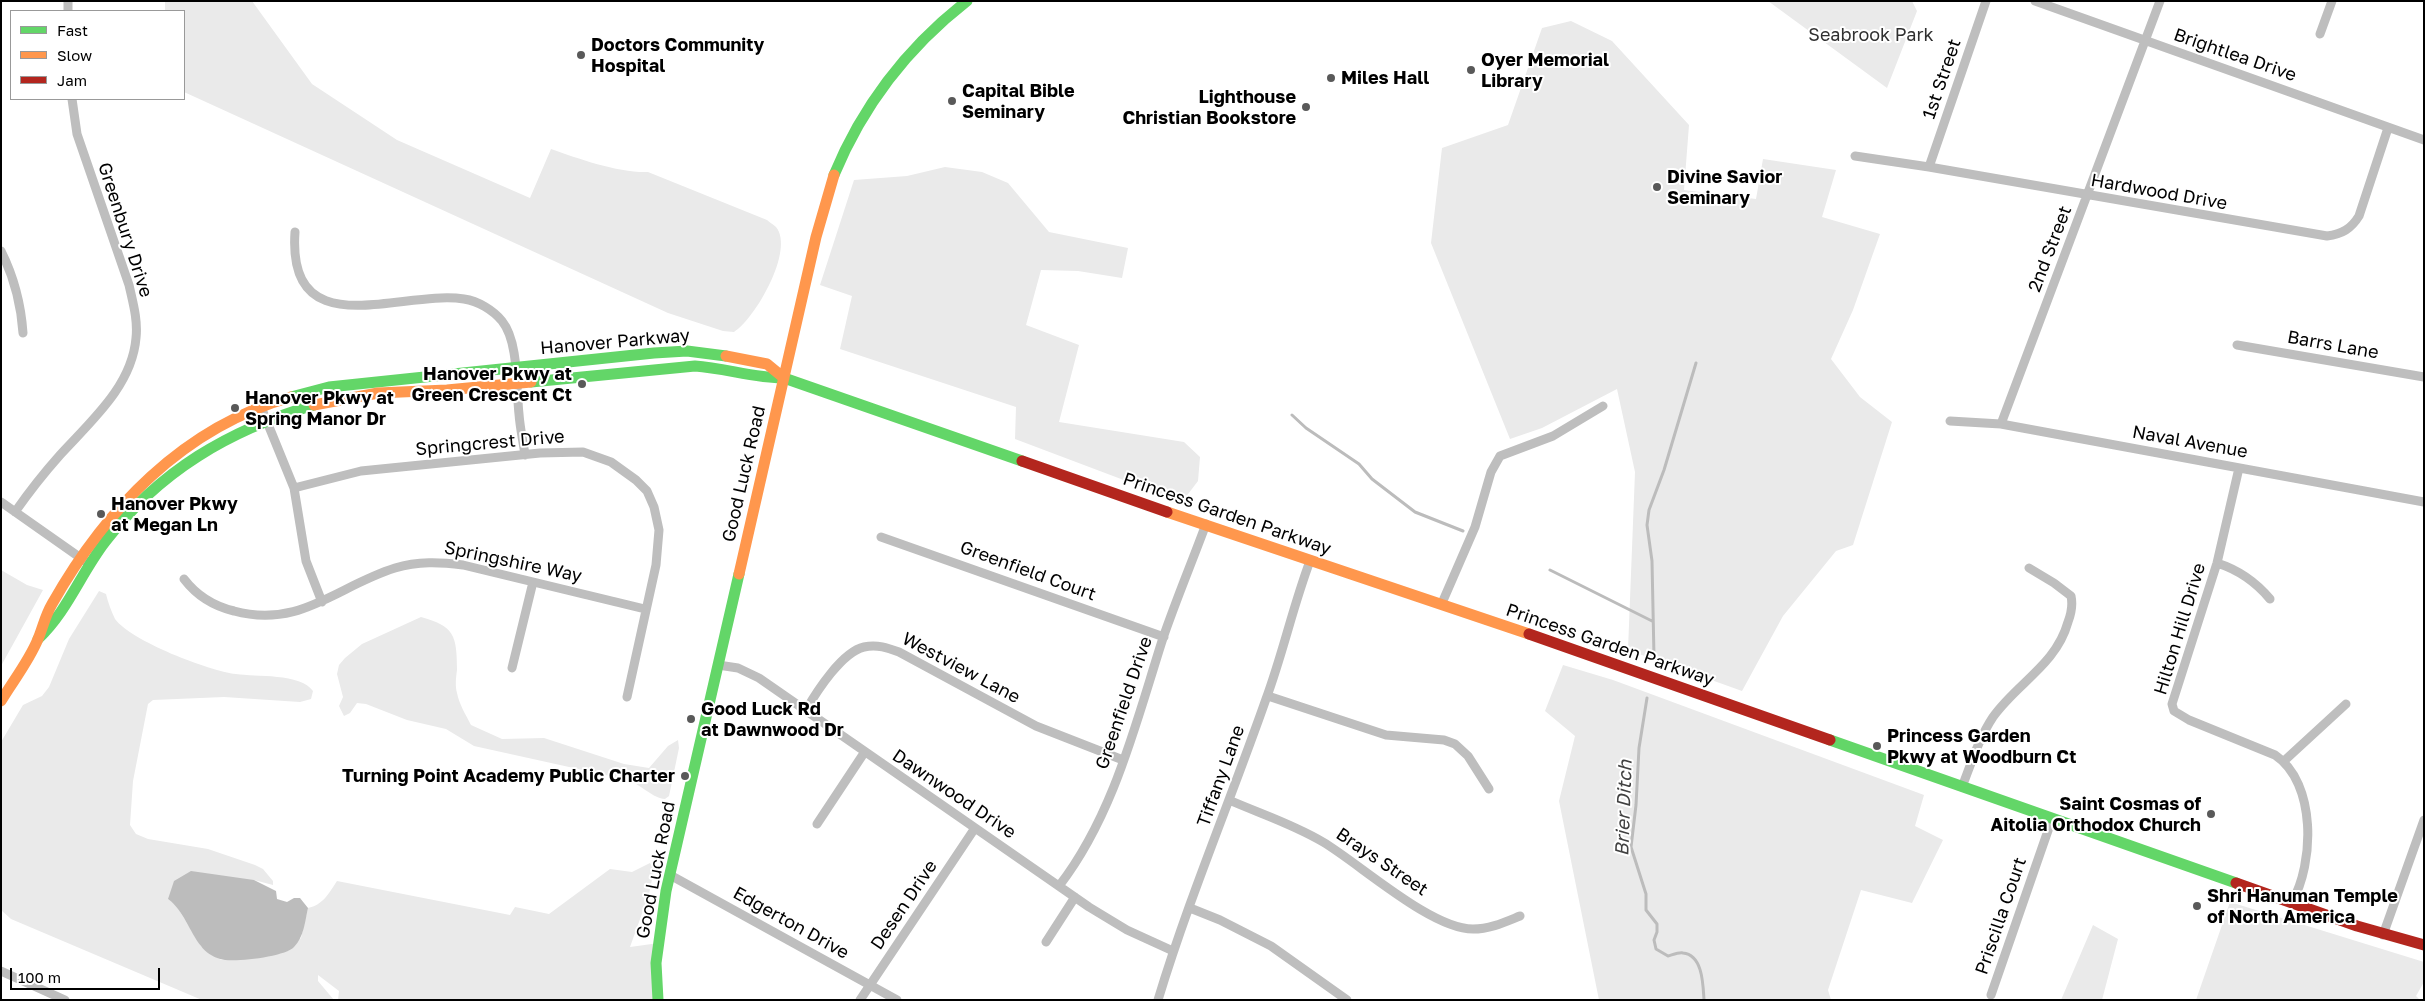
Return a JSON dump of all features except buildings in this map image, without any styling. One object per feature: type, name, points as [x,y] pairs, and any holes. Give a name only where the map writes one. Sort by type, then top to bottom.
[{"type":"street","name":"1st Street","points":[[1929,167],[1986,1]]},
{"type":"street","name":"Brightlea Drive","points":[[2035,1],[2424,140]]},
{"type":"street","name":"2nd Street","points":[[2001,424],[2160,1]]},
{"type":"street","points":[[2320,34],[2332,1]]},
{"type":"street","name":"Good Luck Road","points":[[658,1000],[656,963],[670,874],[816,236],[836,170],[867,112],[893,73],[960,3]]},
{"type":"street","name":"Greenbury Drive","points":[[15,512],[48,470],[116,391],[131,358],[136,338],[135,310],[76,134],[72,100]]},
{"type":"street","name":"Hardwood Drive","points":[[1855,156],[1929,167],[2281,230],[2327,236],[2338,234],[2350,228],[2359,216],[2388,128]]},
{"type":"street","points":[[295,232],[294,250],[297,268],[308,286],[317,294],[332,302],[352,306],[458,298],[473,301],[490,310],[502,322],[510,340],[516,368],[519,415],[525,455]]},
{"type":"street","points":[[1,251],[15,287],[21,310],[23,333]]},
{"type":"street","name":"Barrs Lane","points":[[2237,346],[2424,377]]},
{"type":"street","name":"Hanover Parkway","points":[[1,701],[38,639],[43,621],[85,561],[115,510],[167,460],[202,436],[261,407],[298,394],[329,388],[654,353],[692,352],[729,356],[767,364],[784,378]]},
{"type":"street","name":"Hanover Parkway","points":[[85,561],[145,495],[165,478],[217,444],[266,421],[337,399],[378,393],[517,383],[695,366],[713,367],[763,378],[784,378]]},
{"type":"street","name":"Princess Garden Parkway","points":[[784,378],[1310,561],[1442,603],[2383,935],[2424,945]]},
{"type":"street","points":[[1442,603],[1475,527],[1494,463],[1500,456],[1553,436],[1603,406]]},
{"type":"street","points":[[261,407],[294,488],[306,561],[322,602]]},
{"type":"street","name":"Naval Avenue","points":[[1950,421],[2001,424],[2424,502]]},
{"type":"street","name":"Springcrest Drive","points":[[294,488],[361,471],[569,451],[594,455],[611,462],[643,486],[654,507],[659,542],[627,697]]},
{"type":"street","name":"Hilton Hill Drive","points":[[2239,468],[2217,563],[2174,694],[2173,708],[2189,720],[2267,750],[2284,761]]},
{"type":"street","points":[[1,502],[85,561]]},
{"type":"street","name":"Greenfield Drive","points":[[1059,886],[1084,849],[1101,814],[1123,760],[1164,636],[1206,524]]},
{"type":"street","name":"Greenfield Court","points":[[881,537],[1164,636]]},
{"type":"street","name":"Tiffany Lane","points":[[1158,1000],[1173,950],[1268,696],[1288,624],[1310,561]]},
{"type":"street","name":"Springshire Way","points":[[184,579],[202,598],[223,608],[248,615],[281,615],[322,602],[382,573],[420,563],[463,565],[645,609]]},
{"type":"street","points":[[2217,563],[2235,569],[2246,576],[2270,599]]},
{"type":"street","points":[[1962,787],[1976,750],[1992,719],[2003,704],[2050,660],[2068,625],[2072,606],[2070,596],[2030,568]]},
{"type":"street","points":[[512,668],[533,582]]},
{"type":"street","name":"Westview Lane","points":[[806,710],[822,685],[854,652],[866,646],[881,646],[909,658],[1036,726],[1123,760]]},
{"type":"street","name":"Dawnwood Drive","points":[[718,665],[752,674],[1075,898],[1127,930],[1173,950]]},
{"type":"street","points":[[1268,696],[1386,736],[1444,740],[1455,744],[1468,756],[1489,789]]},
{"type":"street","points":[[2292,902],[2303,878],[2308,830],[2301,793],[2284,761],[2346,704]]},
{"type":"street","points":[[817,824],[864,753]]},
{"type":"street","name":"Brays Street","points":[[1229,800],[1302,830],[1412,903],[1448,923],[1472,929],[1496,926],[1520,916]]},
{"type":"street","name":"Priscilla Court","points":[[1991,995],[2052,819]]},
{"type":"street","points":[[2383,935],[2424,820]]},
{"type":"street","name":"Desen Drive","points":[[860,1000],[975,828]]},
{"type":"street","name":"Edgerton Drive","points":[[670,874],[897,1000]]},
{"type":"street","points":[[1046,942],[1075,898]]},
{"type":"street","points":[[1190,908],[1220,920],[1271,946],[1347,1000]]},
{"type":"street","points":[[1,971],[65,1000]]},
{"type":"green space","points":[[165,1],[252,1],[312,84],[397,140],[530,198],[551,149],[612,168],[648,172],[767,220],[776,227],[781,238],[777,267],[762,299],[743,325],[734,332],[723,331],[668,313],[185,92],[185,10],[165,10]]},
{"type":"green space","name":"Seabrook Park","points":[[1768,1],[1912,1],[1917,11],[1887,88]]},
{"type":"green space","points":[[1571,21],[1612,41],[1689,125],[1684,190],[1756,199],[1763,159],[1836,170],[1822,217],[1880,234],[1853,310],[1831,359],[1860,397],[1892,422],[1853,545],[1836,551],[1783,616],[1742,691],[1628,650],[1635,472],[1617,389],[1542,428],[1510,439],[1431,243],[1442,148],[1508,125],[1542,28]]},
{"type":"green space","points":[[945,167],[982,172],[1008,183],[1049,232],[1128,248],[1122,278],[1078,271],[1041,270],[1026,325],[1079,345],[1059,422],[1184,442],[1200,457],[1198,481],[1182,502],[1015,439],[1016,407],[840,349],[852,296],[820,285],[854,180],[907,176]]},
{"type":"green space","points":[[1,570],[27,585],[43,590],[1,666]]},
{"type":"green space","points":[[99,591],[106,594],[115,619],[124,628],[171,654],[224,672],[299,681],[313,691],[311,699],[300,702],[224,697],[153,700],[148,704],[133,781],[130,825],[136,834],[148,839],[208,849],[255,865],[263,869],[273,881],[273,885],[254,880],[168,899],[176,905],[201,946],[221,960],[282,953],[301,938],[308,908],[322,901],[337,881],[510,915],[515,907],[549,914],[610,869],[632,872],[650,863],[654,870],[649,894],[630,947],[659,943],[658,1000],[338,1000],[339,991],[318,975],[318,981],[334,1000],[202,1000],[11,919],[1,910],[1,742],[23,705],[42,696],[49,687],[69,639]]},
{"type":"green space","points":[[421,617],[432,620],[447,628],[454,640],[457,670],[456,690],[471,725],[502,739],[544,738],[624,764],[649,768],[668,746],[678,740],[679,748],[669,796],[665,799],[661,798],[628,780],[474,746],[446,729],[407,720],[366,704],[357,703],[350,713],[344,716],[339,706],[343,697],[337,674],[339,665],[362,644]]},
{"type":"green space","points":[[1563,665],[1613,680],[1924,795],[1915,826],[1943,840],[1912,903],[1861,890],[1828,990],[1831,1000],[1599,1000],[1559,801],[1575,736],[1545,711]]},
{"type":"green space","points":[[2230,902],[2424,962],[2424,982],[2416,996],[2420,1000],[2196,1000]]},
{"type":"green space","points":[[2093,925],[2118,939],[2102,1000],[2061,1000]]},
{"type":"shaded area","points":[[191,871],[254,880],[276,891],[277,899],[287,902],[294,898],[300,898],[308,908],[300,939],[289,951],[258,958],[226,960],[209,954],[197,940],[178,909],[168,899],[174,881]]},
{"type":"waterway","name":"Brier Ditch","points":[[1654,657],[1652,561],[1647,525],[1649,510],[1664,470],[1696,363]]},
{"type":"waterway","points":[[1292,415],[1306,428],[1359,464],[1372,479],[1415,512],[1463,531]]},
{"type":"waterway","points":[[1550,570],[1652,621]]},
{"type":"waterway","name":"Brier Ditch","points":[[1647,698],[1639,748],[1636,805],[1631,847],[1646,894],[1646,910],[1657,924],[1654,940],[1656,949],[1668,956],[1681,953],[1690,955],[1695,959],[1701,972],[1704,1000]]},
{"type":"traffic: fast","points":[[834,175],[859,125],[889,79],[925,38],[967,1]]},
{"type":"traffic: fast","points":[[291,397],[329,387],[654,353],[687,351],[726,356]]},
{"type":"traffic: fast","points":[[531,382],[695,366],[784,378],[1022,461]]},
{"type":"traffic: fast","points":[[38,639],[66,605],[105,542],[148,494],[198,456],[225,441],[253,427],[314,405]]},
{"type":"traffic: fast","points":[[658,1000],[656,963],[666,891],[739,574]]},
{"type":"traffic: fast","points":[[1830,740],[2236,883]]},
{"type":"traffic: slow","points":[[739,574],[816,237],[834,175]]},
{"type":"traffic: slow","points":[[726,356],[767,364],[784,378]]},
{"type":"traffic: slow","points":[[314,405],[378,393],[447,390],[531,382]]},
{"type":"traffic: slow","points":[[1,701],[30,655],[50,608],[73,569],[122,505],[151,476],[182,451],[216,429],[252,411],[291,397]]},
{"type":"traffic: slow","points":[[1167,512],[1529,634]]},
{"type":"traffic: jam","points":[[1022,461],[1167,512]]},
{"type":"traffic: jam","points":[[1529,634],[1830,740]]},
{"type":"traffic: jam","points":[[2236,883],[2357,926],[2424,945]]},
{"type":"place","name":"Doctors Community Hospital","points":[[581,55]]},
{"type":"place","name":"Oyer Memorial Library","points":[[1471,70]]},
{"type":"place","name":"Miles Hall","points":[[1331,78]]},
{"type":"place","name":"Capital Bible Seminary","points":[[952,101]]},
{"type":"place","name":"Lighthouse Christian Bookstore","points":[[1306,107]]},
{"type":"place","name":"Divine Savior Seminary","points":[[1657,187]]},
{"type":"place","name":"Hanover Pkwy at Green Crescent Ct","points":[[582,384]]},
{"type":"place","name":"Hanover Pkwy at Spring Manor Dr","points":[[235,408]]},
{"type":"place","name":"Hanover Pkwy at Megan Ln","points":[[101,514]]},
{"type":"place","name":"Good Luck Rd at Dawnwood Dr","points":[[691,719]]},
{"type":"place","name":"Princess Garden Pkwy at Woodburn Ct","points":[[1877,746]]},
{"type":"place","name":"Turning Point Academy Public Charter","points":[[685,776]]},
{"type":"place","name":"Saint Cosmas of Aitolia Orthodox Church","points":[[2211,814]]},
{"type":"place","name":"Shri Hanuman Temple of North America","points":[[2197,906]]}]
